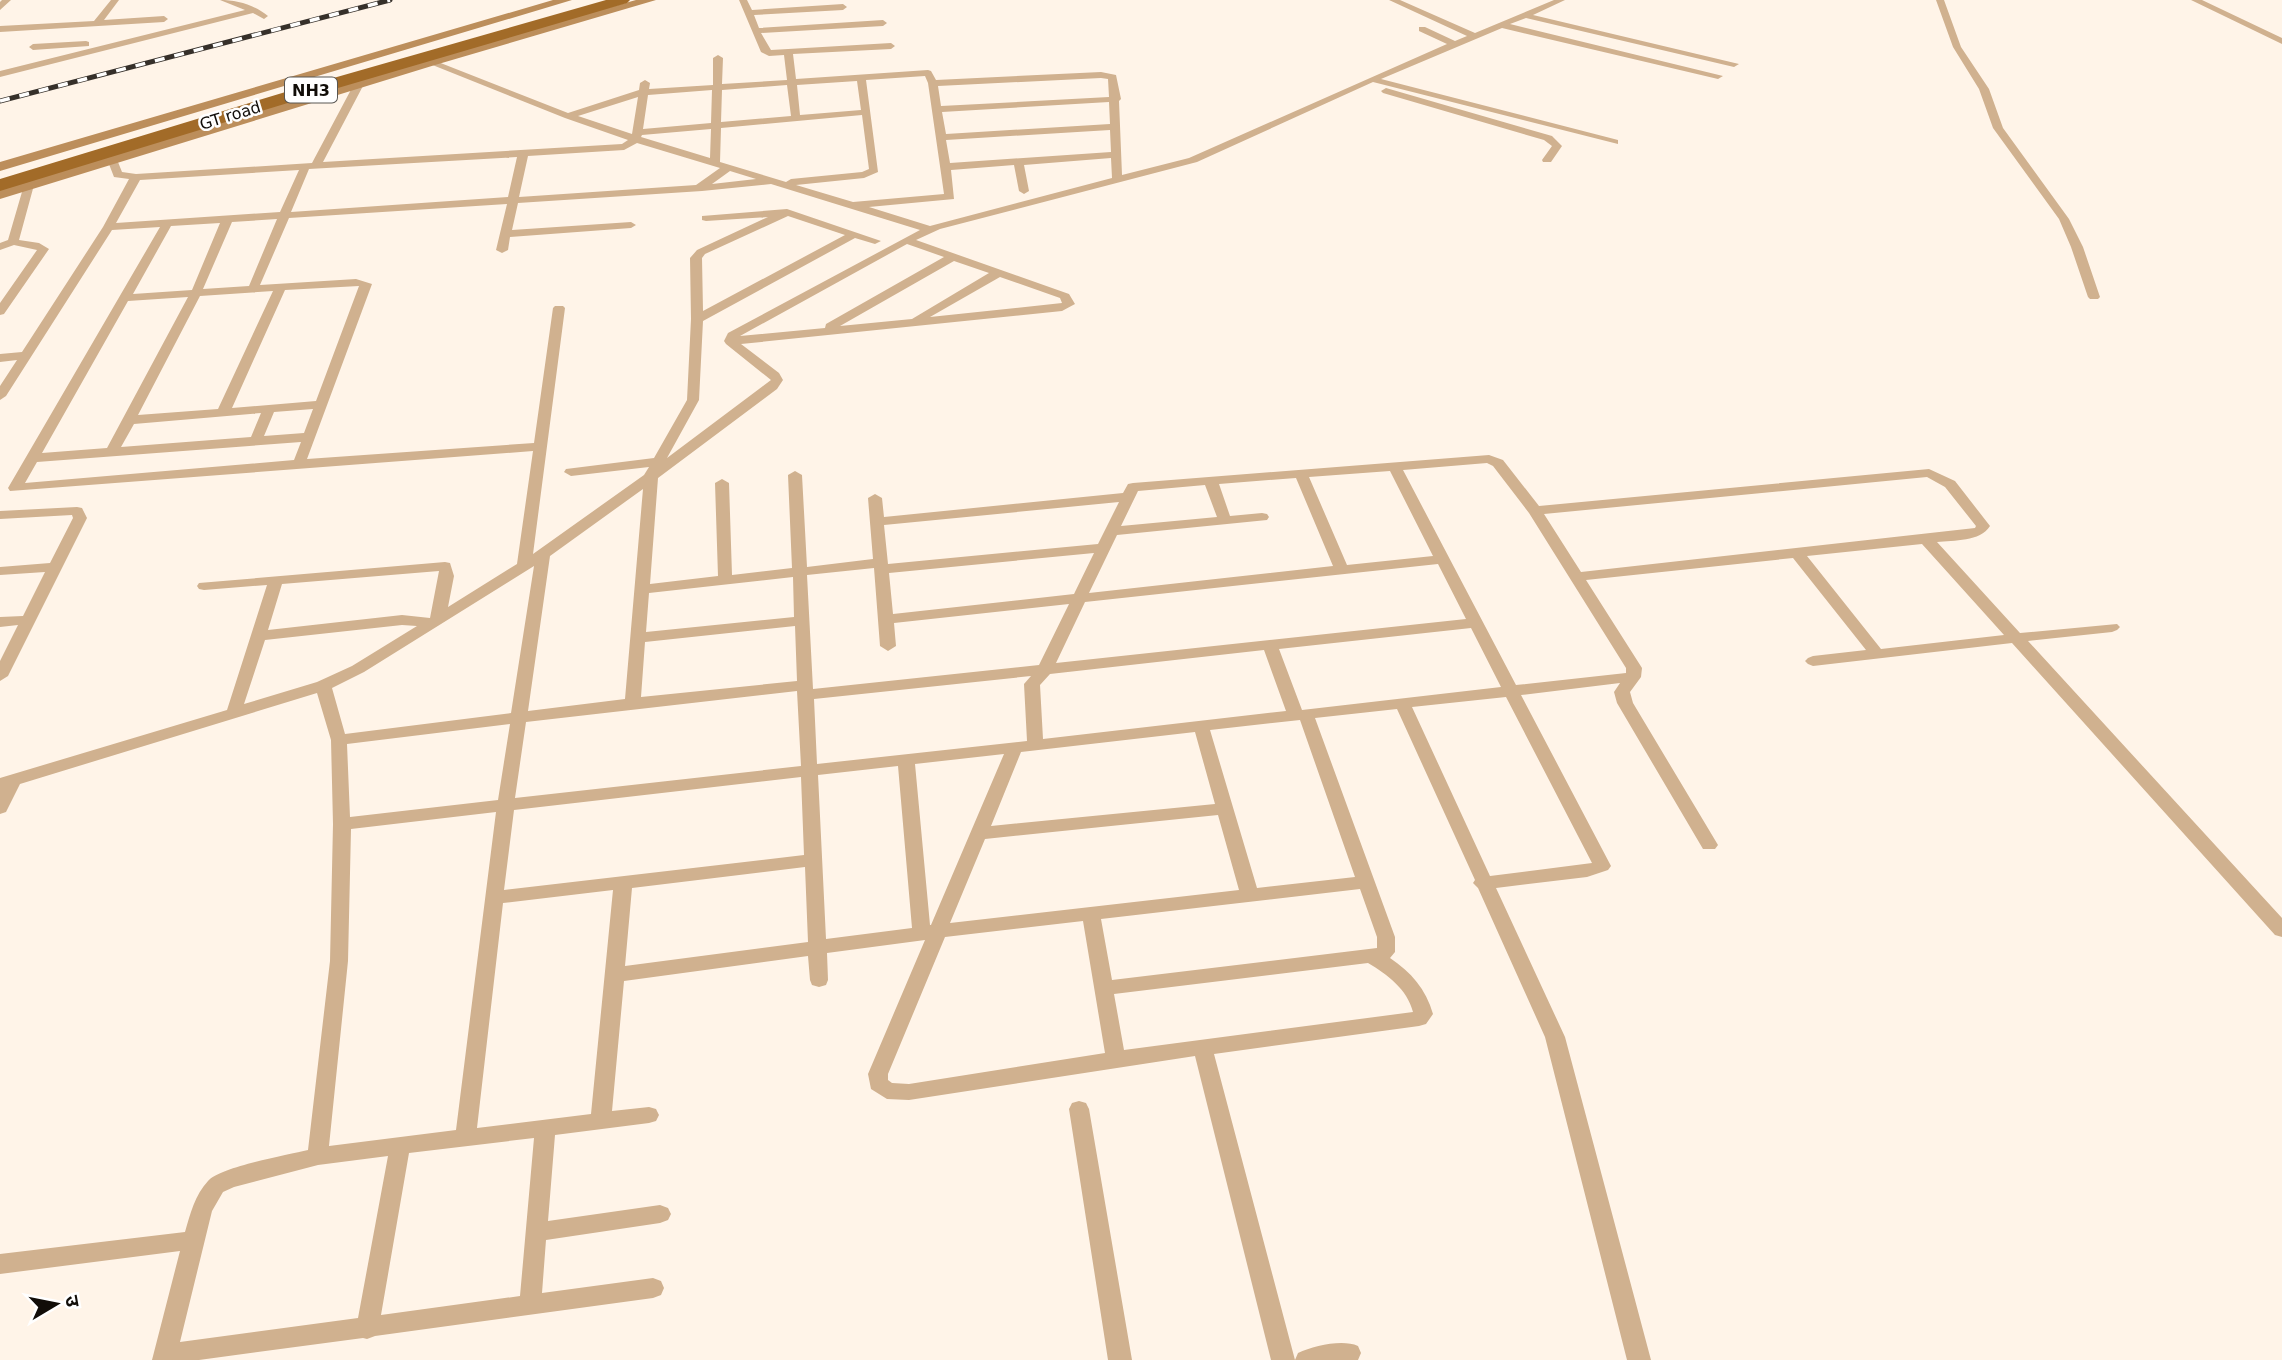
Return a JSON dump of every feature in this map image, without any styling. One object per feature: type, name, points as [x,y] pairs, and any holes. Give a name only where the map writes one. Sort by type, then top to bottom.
[{"type":"highway","name":"GT road","points":[[0,174],[299,83],[590,0]]},
{"type":"highway","name":"GT road","points":[[0,185],[308,91],[622,0]]},
{"type":"main road","points":[[0,167],[566,0]]},
{"type":"main road","points":[[0,194],[430,62],[650,0]]},
{"type":"street","points":[[0,7],[7,0]]},
{"type":"street","points":[[97,23],[115,0],[128,0]]},
{"type":"street","points":[[224,0],[264,16]]},
{"type":"street","points":[[743,0],[764,50],[788,52],[891,46]]},
{"type":"street","points":[[1393,0],[1475,36]]},
{"type":"street","points":[[730,341],[732,336],[929,229],[1193,160],[1560,0]]},
{"type":"street","points":[[1940,0],[1957,47],[1984,89],[1998,128],[2064,219],[2094,297]]},
{"type":"street","points":[[2196,0],[2282,41]]},
{"type":"street","points":[[748,13],[844,7]]},
{"type":"street","points":[[0,74],[254,10]]},
{"type":"street","points":[[1524,15],[1734,64]]},
{"type":"street","points":[[0,29],[164,19]]},
{"type":"street","points":[[756,31],[883,23]]},
{"type":"street","points":[[1502,25],[1718,76]]},
{"type":"street","points":[[16,69],[50,26]]},
{"type":"street","points":[[1422,29],[1454,44]]},
{"type":"street","points":[[1604,49],[1622,38]]},
{"type":"street","points":[[33,47],[124,42]]},
{"type":"street","points":[[788,52],[796,118]]},
{"type":"street","points":[[715,163],[718,58]]},
{"type":"street","points":[[1700,72],[1715,60]]},
{"type":"street","points":[[430,62],[568,116],[637,135],[715,163],[929,229]]},
{"type":"street","points":[[568,116],[644,87],[717,86],[925,72],[933,83],[950,195],[948,198],[854,205]]},
{"type":"street","points":[[933,83],[1108,75],[1114,79],[1116,99],[1117,181]]},
{"type":"street","points":[[108,227],[285,217],[864,175],[872,172],[861,76]]},
{"type":"street","points":[[1037,78],[1045,103]]},
{"type":"street","points":[[1375,80],[1614,142]]},
{"type":"street","points":[[1375,80],[1388,93],[1548,138],[1557,146],[1547,160]]},
{"type":"street","points":[[253,289],[310,167],[359,84]]},
{"type":"street","points":[[637,135],[644,87]]},
{"type":"street","points":[[936,109],[1116,99]]},
{"type":"street","points":[[1006,105],[1014,132]]},
{"type":"street","points":[[112,159],[118,175],[136,177],[523,154],[624,147],[637,135],[866,112]]},
{"type":"street","points":[[940,137],[1116,127]]},
{"type":"street","points":[[502,250],[523,154]]},
{"type":"street","points":[[944,167],[1117,156]]},
{"type":"street","points":[[1018,162],[1024,191]]},
{"type":"street","points":[[699,188],[730,166]]},
{"type":"street","points":[[0,396],[108,227],[136,177]]},
{"type":"street","points":[[13,242],[29,185]]},
{"type":"street","points":[[633,702],[641,589],[654,469],[693,400],[698,254],[787,212]]},
{"type":"street","points":[[706,218],[787,212],[875,240]]},
{"type":"street","points":[[112,452],[196,293],[227,220]]},
{"type":"street","points":[[167,224],[15,488],[542,446]]},
{"type":"street","points":[[505,234],[631,225]]},
{"type":"street","points":[[697,319],[855,234]]},
{"type":"street","points":[[730,341],[1062,307],[1069,304],[1065,296],[905,240]]},
{"type":"street","points":[[0,247],[13,242],[43,249],[0,311]]},
{"type":"street","points":[[823,331],[952,257]]},
{"type":"street","points":[[912,322],[998,273]]},
{"type":"street","points":[[125,298],[356,282],[366,284],[299,464]]},
{"type":"street","points":[[224,411],[281,287]]},
{"type":"street","points":[[524,566],[559,308]]},
{"type":"street","points":[[0,808],[7,783],[323,686],[358,669],[543,555],[654,469],[776,383],[775,376],[730,341]]},
{"type":"street","points":[[0,358],[26,355]]},
{"type":"street","points":[[129,420],[319,405]]},
{"type":"street","points":[[256,441],[269,409]]},
{"type":"street","points":[[32,458],[309,437]]},
{"type":"street","points":[[1035,745],[1032,684],[1045,669],[1133,487],[1494,460],[1535,511],[1634,668],[1633,677],[1622,692],[1625,703],[1709,845]]},
{"type":"street","points":[[1394,466],[1602,866],[1587,871],[1482,883]]},
{"type":"street","points":[[571,472],[654,469]]},
{"type":"street","points":[[1535,511],[1929,473],[1950,484],[1983,526],[1980,531],[1971,534],[1576,577]]},
{"type":"street","points":[[1301,474],[1341,568]]},
{"type":"street","points":[[795,475],[819,981]]},
{"type":"street","points":[[1212,482],[1225,520]]},
{"type":"street","points":[[722,483],[725,579]]},
{"type":"street","points":[[877,522],[1128,497]]},
{"type":"street","points":[[875,498],[888,646]]},
{"type":"street","points":[[0,515],[80,513],[57,567],[0,676]]},
{"type":"street","points":[[1113,531],[1262,517]]},
{"type":"street","points":[[1926,539],[2282,930]]},
{"type":"street","points":[[641,589],[801,571],[1104,548]]},
{"type":"street","points":[[1797,553],[1877,654]]},
{"type":"street","points":[[465,1138],[506,804],[543,555]]},
{"type":"street","points":[[886,619],[1442,559]]},
{"type":"street","points":[[204,586],[445,566],[447,572],[437,621]]},
{"type":"street","points":[[0,571],[57,567]]},
{"type":"street","points":[[234,712],[276,580]]},
{"type":"street","points":[[0,622],[30,620]]},
{"type":"street","points":[[257,636],[402,620],[437,621]]},
{"type":"street","points":[[638,638],[802,621]]},
{"type":"street","points":[[339,740],[633,702],[1045,669],[1476,623]]},
{"type":"street","points":[[1813,661],[2112,627]]},
{"type":"street","points":[[1104,988],[1386,952],[1387,946],[1368,882],[1301,715],[1270,646]]},
{"type":"street","points":[[342,824],[1633,677]]},
{"type":"street","points":[[318,1156],[339,961],[342,824],[339,740],[323,686]]},
{"type":"street","points":[[1403,704],[1482,883],[1555,1037],[1639,1360]]},
{"type":"street","points":[[1201,726],[1250,896]]},
{"type":"street","points":[[1015,747],[980,833],[931,932],[878,1074],[878,1083],[887,1091],[909,1092],[1116,1059],[1419,1019],[1423,1014],[1422,1006],[1403,977],[1371,956]]},
{"type":"street","points":[[906,758],[931,932]]},
{"type":"street","points":[[980,833],[1223,809]]},
{"type":"street","points":[[494,898],[813,860]]},
{"type":"street","points":[[613,975],[931,932],[1368,882]]},
{"type":"street","points":[[601,1121],[622,884]]},
{"type":"street","points":[[1091,914],[1116,1059]]},
{"type":"street","points":[[1203,1048],[1283,1360]]},
{"type":"street","points":[[1079,1109],[1120,1360]]},
{"type":"street","points":[[649,1115],[318,1156],[229,1179],[216,1186],[202,1209],[165,1357],[653,1288]]},
{"type":"street","points":[[530,1305],[545,1129]]},
{"type":"street","points":[[367,1329],[400,1146]]},
{"type":"street","points":[[536,1232],[660,1214]]},
{"type":"street","points":[[0,1264],[194,1240]]},
{"type":"street","points":[[1306,1360],[1350,1353]]},
{"type":"railway","points":[[0,101],[390,0]]}]
